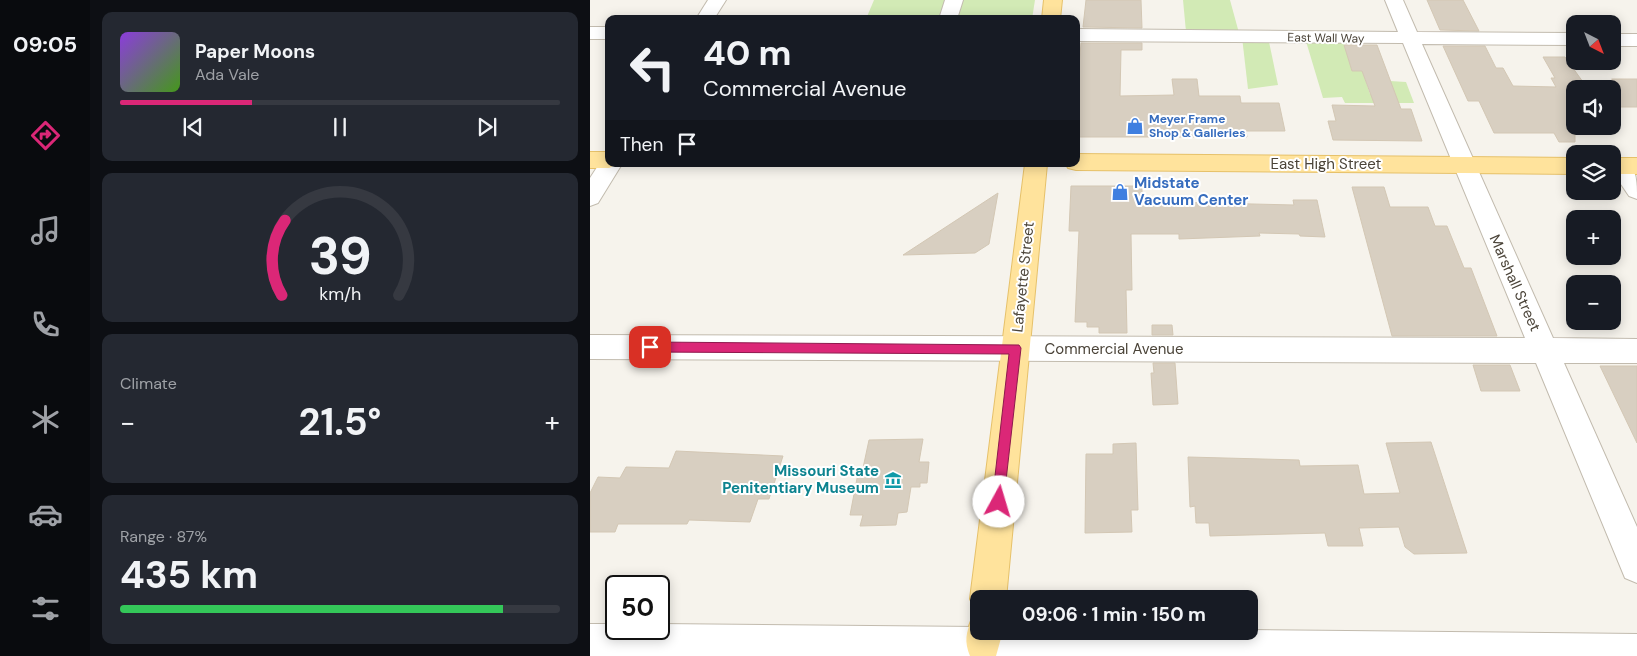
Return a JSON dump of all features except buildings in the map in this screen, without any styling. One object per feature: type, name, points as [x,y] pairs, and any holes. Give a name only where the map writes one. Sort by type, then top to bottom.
[{"type":"main road","points":[[1051,15],[1053,0]]},
{"type":"main road","points":[[590,160],[605,160]]},
{"type":"main road","name":"East High Street","points":[[1080,162],[1566,166]]},
{"type":"main road","name":"Lafayette Street","points":[[989,590],[1036,167]]},
{"type":"street","points":[[708,15],[717,0]]},
{"type":"street","points":[[949,15],[954,0]]},
{"type":"street","name":"Marshall Street","points":[[1394,0],[1463,165],[1637,566]]},
{"type":"street","points":[[590,33],[605,33]]},
{"type":"street","name":"East Wall Way","points":[[1080,35],[1566,40]]},
{"type":"street","points":[[1621,40],[1637,40]]},
{"type":"street","points":[[1623,166],[1637,190]]},
{"type":"street","points":[[590,197],[609,167]]},
{"type":"street","name":"Commercial Avenue","points":[[590,347],[1637,351]]},
{"type":"street","points":[[590,642],[712,649],[983,644],[1637,652]]},
{"type":"green space","points":[[874,0],[1035,0],[1033,15],[868,15]]},
{"type":"green space","points":[[1183,0],[1230,0],[1239,33],[1186,32]]},
{"type":"green space","points":[[1242,37],[1268,37],[1278,85],[1248,89]]},
{"type":"green space","points":[[1305,38],[1359,38],[1361,43],[1344,43],[1352,70],[1386,71],[1389,79],[1365,79],[1370,94],[1395,94],[1390,81],[1406,82],[1414,103],[1345,103],[1342,97],[1323,98]]},
{"type":"place","name":"Meyer Frame Shop & Galleries","points":[[1135,126]]},
{"type":"place","name":"Midstate Vacuum Center","points":[[1120,192]]},
{"type":"place","name":"Missouri State Penitentiary Museum","points":[[893,480]]},
{"type":"route","points":[[650,347],[1015,348],[999,502]]}]
